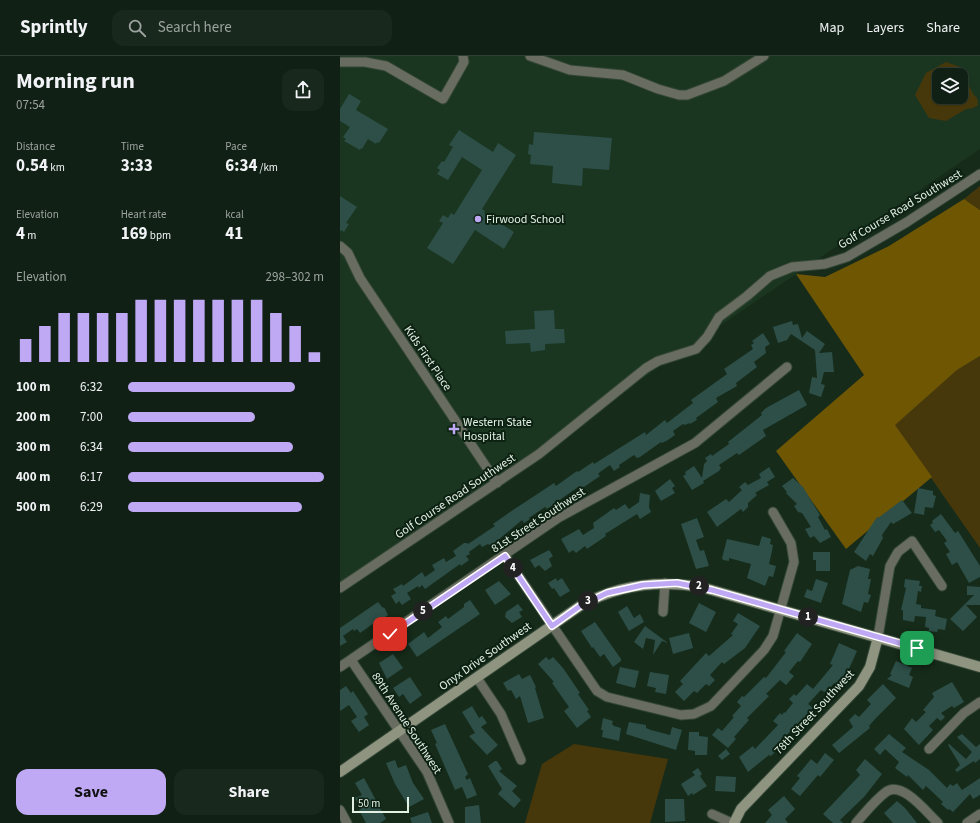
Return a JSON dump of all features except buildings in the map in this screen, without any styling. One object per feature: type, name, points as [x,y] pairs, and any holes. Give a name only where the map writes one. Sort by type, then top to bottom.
[{"type":"street","points":[[340,62],[365,62],[386,66],[443,99],[464,62],[463,56]]},
{"type":"street","points":[[530,56],[570,70],[623,75],[679,96],[687,95],[724,81],[764,56]]},
{"type":"street","name":"Golf Course Road Southwest","points":[[340,588],[497,483],[572,430],[646,368],[658,361],[696,349],[707,337],[719,317],[770,276],[792,267],[825,264],[847,257],[907,222],[980,174]]},
{"type":"street","name":"Kids First Place","points":[[340,246],[348,253],[360,278],[497,483]]},
{"type":"street","name":"81st Street Southwest","points":[[340,667],[578,506],[695,443],[787,367]]},
{"type":"street","points":[[505,556],[597,691],[607,697],[687,715],[700,712],[711,706],[764,650],[772,636],[792,569],[793,550],[788,536],[773,512]]},
{"type":"street","name":"78th Street Southwest","points":[[733,823],[742,808],[859,686],[870,667],[878,637],[890,566],[898,552],[912,541],[942,586]]},
{"type":"street","points":[[663,612],[665,583]]},
{"type":"street","name":"Onyx Drive Southwest","points":[[340,772],[580,606],[607,593],[643,585],[665,583],[700,587],[980,667]]},
{"type":"street","name":"89th Avenue Southwest","points":[[351,660],[427,772],[449,823]]},
{"type":"street","points":[[477,678],[501,714],[521,760]]},
{"type":"street","points":[[929,749],[964,713],[980,702]]},
{"type":"street","points":[[856,823],[886,792],[892,789],[904,791],[938,823]]},
{"type":"street","points":[[340,810],[347,823]]},
{"type":"street","points":[[712,814],[733,823]]},
{"type":"street","points":[[967,823],[980,814]]},
{"type":"shaded area","name":"Western State Hospital","points":[[340,56],[980,56],[980,149],[340,584]]},
{"type":"shaded area","points":[[946,62],[960,68],[935,68]]},
{"type":"shaded area","points":[[932,70],[932,104],[968,104],[968,84],[973,94],[977,98],[978,105],[973,108],[966,109],[946,121],[929,118],[915,95],[926,73]]},
{"type":"shaded area","points":[[980,186],[980,210],[964,199]]},
{"type":"shaded area","points":[[964,199],[980,210],[980,356],[957,370],[895,425],[932,477],[846,549],[776,451],[864,375],[796,274],[825,277],[889,246]]},
{"type":"shaded area","points":[[980,356],[980,548],[894,425],[957,370]]},
{"type":"shaded area","points":[[574,744],[668,759],[650,823],[525,823],[542,764]]},
{"type":"place","name":"Firwood School","points":[[478,219]]},
{"type":"place","name":"Western State Hospital","points":[[454,429]]},
{"type":"route","points":[[390,634],[505,556],[552,626],[593,598],[607,593],[643,585],[677,583],[712,590],[917,648]]}]
